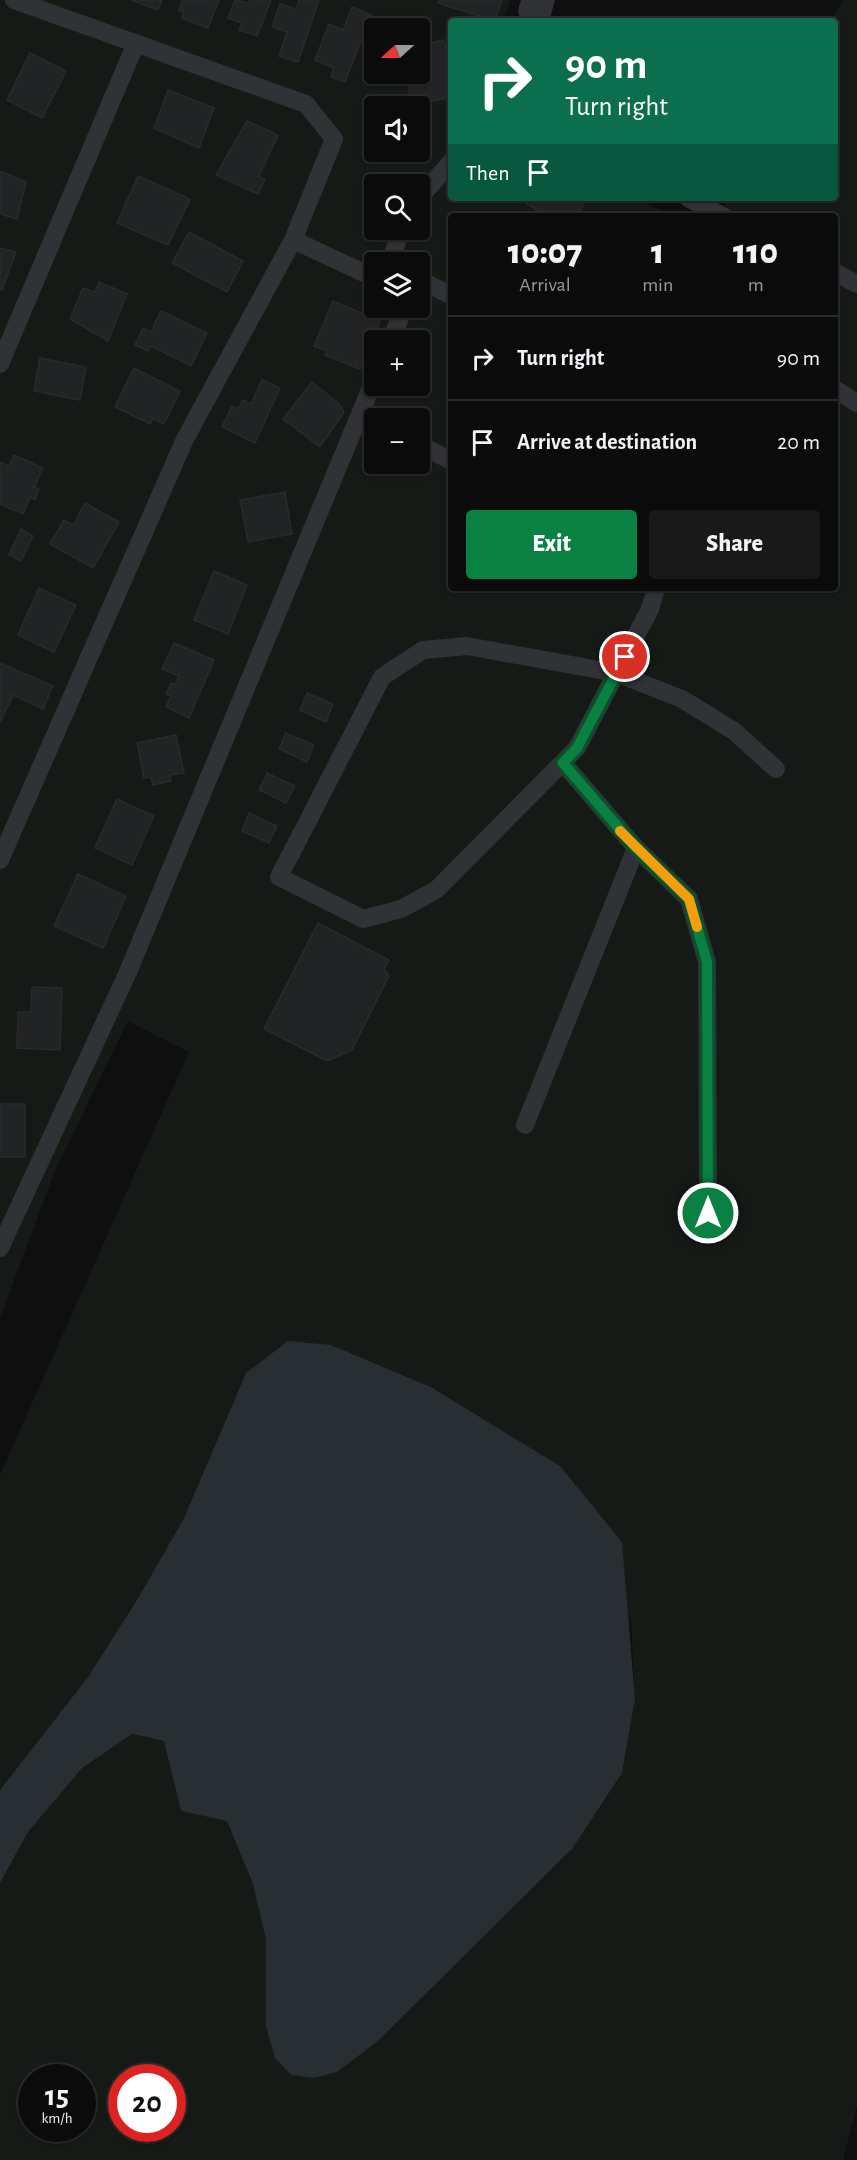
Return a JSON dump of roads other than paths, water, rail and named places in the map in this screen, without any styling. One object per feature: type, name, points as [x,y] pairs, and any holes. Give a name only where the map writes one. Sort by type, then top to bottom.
[{"type":"lane","points":[[0,860],[185,439],[293,240],[334,139],[306,104],[14,0]]},
{"type":"lane","points":[[0,364],[136,44]]},
{"type":"lane","points":[[430,186],[448,166]]},
{"type":"lane","points":[[694,201],[717,213]]},
{"type":"lane","points":[[293,240],[364,273]]},
{"type":"lane","points":[[838,274],[857,284]]},
{"type":"lane","points":[[430,285],[448,294]]},
{"type":"lane","points":[[838,391],[857,403]]},
{"type":"lane","points":[[0,1248],[128,972],[364,426]]},
{"type":"lane","points":[[430,450],[448,459]]},
{"type":"lane","points":[[655,591],[650,609],[616,674],[577,748],[436,890],[401,909],[363,919],[279,877],[382,677],[423,650],[467,646],[616,674],[682,699],[734,731],[776,769]]},
{"type":"lane","points":[[563,763],[636,848],[689,899],[707,962],[708,1213]]},
{"type":"lane","points":[[525,1125],[636,848]]}]
